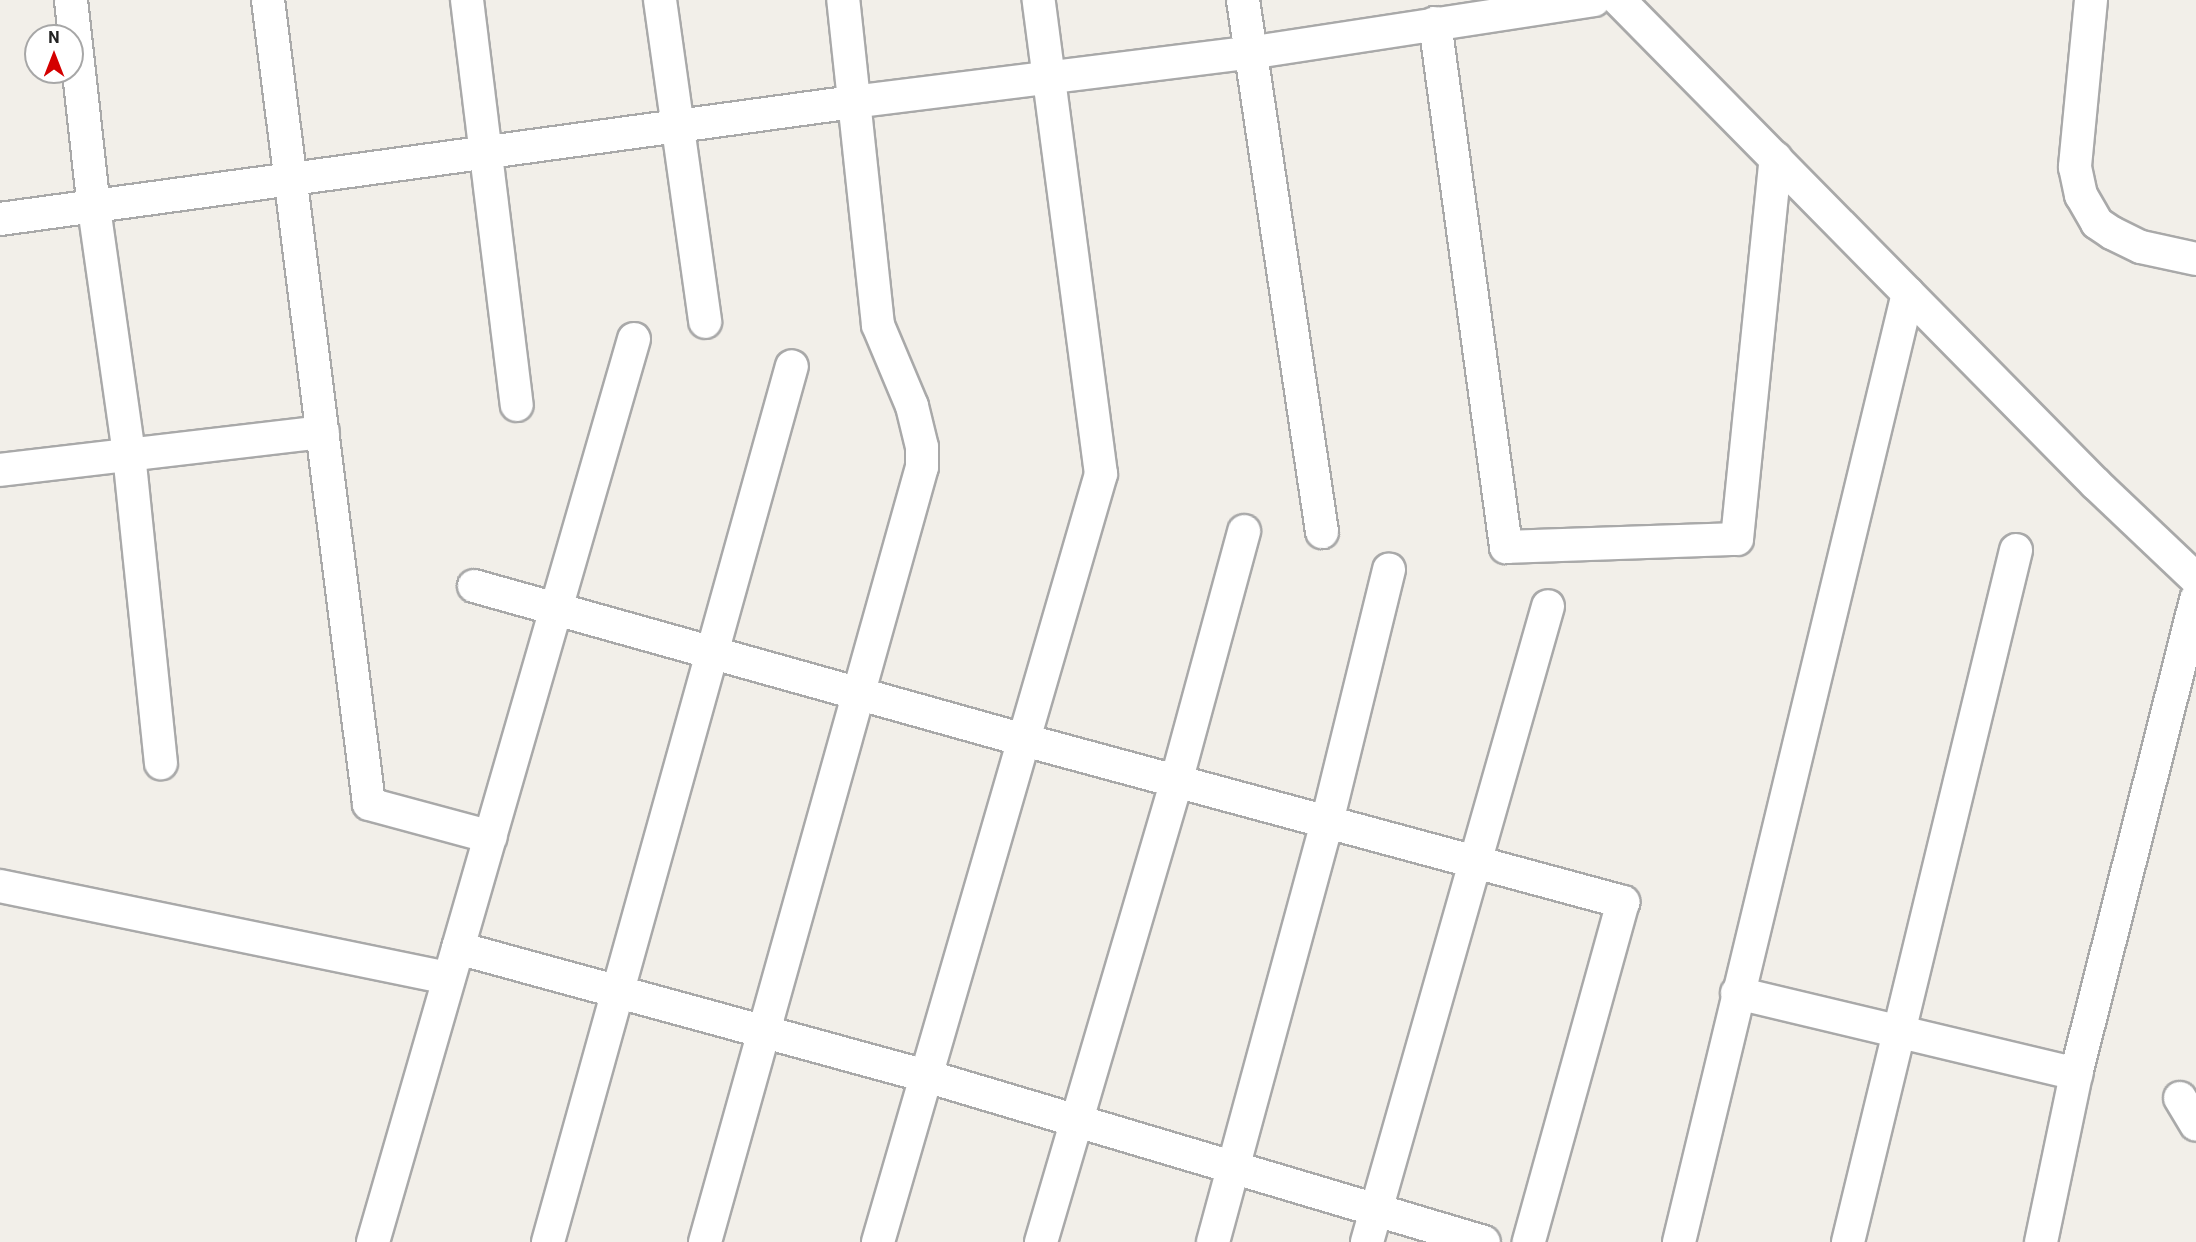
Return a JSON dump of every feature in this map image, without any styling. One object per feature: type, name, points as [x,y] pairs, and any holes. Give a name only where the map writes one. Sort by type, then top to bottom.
[{"type":"street","points":[[71,0],[94,208],[129,454],[161,763]]},
{"type":"street","points":[[268,0],[369,804],[491,837]]},
{"type":"street","points":[[467,0],[517,405]]},
{"type":"street","points":[[660,0],[705,322]]},
{"type":"street","points":[[705,1242],[919,487],[922,447],[912,406],[878,325],[843,0]]},
{"type":"street","points":[[878,1242],[1101,474],[1039,0]]},
{"type":"street","points":[[1244,0],[1249,53],[1322,532]]},
{"type":"street","points":[[0,219],[94,208],[853,102],[1049,81],[1594,0]]},
{"type":"street","points":[[1619,0],[2096,484],[2196,579]]},
{"type":"street","points":[[2091,0],[2074,167],[2081,195],[2097,223],[2112,233],[2141,247],[2196,259]]},
{"type":"street","points":[[1435,23],[1506,547],[1737,539],[1776,158]]},
{"type":"street","points":[[1679,1242],[1737,993],[1908,293]]},
{"type":"street","points":[[373,1242],[634,339]]},
{"type":"street","points":[[548,1242],[621,991],[711,653],[792,366]]},
{"type":"street","points":[[0,470],[323,432]]},
{"type":"street","points":[[1041,1242],[1176,782],[1244,531]]},
{"type":"street","points":[[1848,1242],[1896,1031],[2016,550]]},
{"type":"street","points":[[1213,1242],[1235,1168],[1327,822],[1389,570]]},
{"type":"street","points":[[474,586],[1176,782],[1623,902],[1529,1242]]},
{"type":"street","points":[[2041,1242],[2076,1074],[2196,599]]},
{"type":"street","points":[[1367,1242],[1473,861],[1548,606]]},
{"type":"street","points":[[0,886],[449,978]]},
{"type":"street","points":[[458,948],[926,1076],[1484,1242]]},
{"type":"street","points":[[1737,993],[2076,1074]]},
{"type":"street","points":[[2180,1098],[2196,1125]]}]
